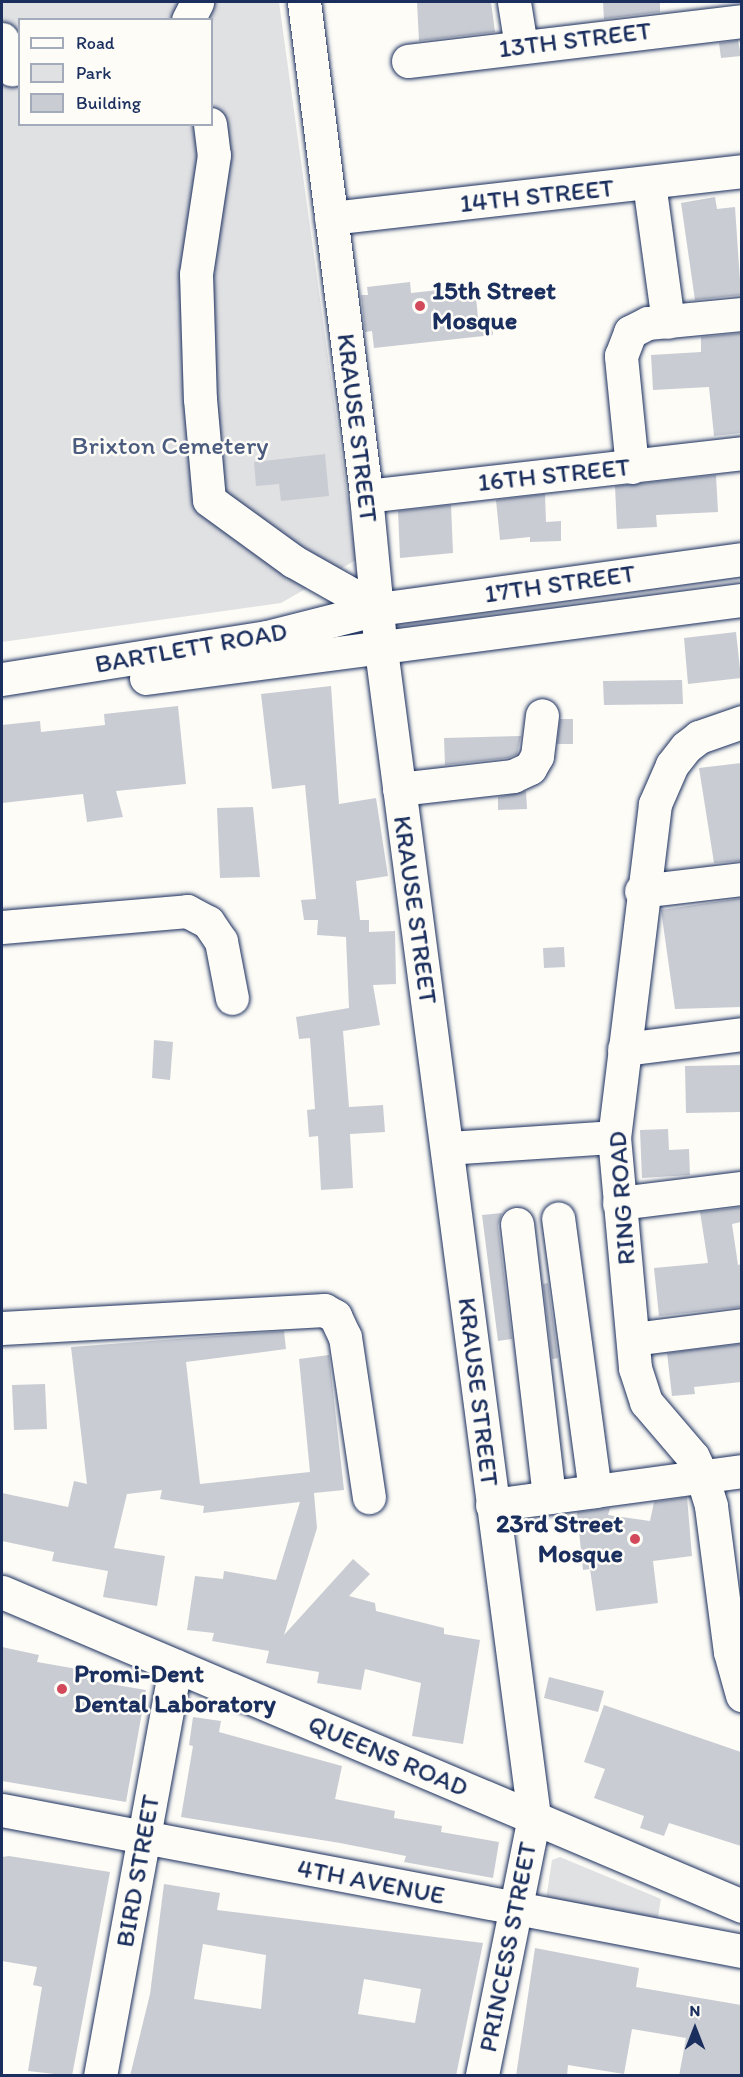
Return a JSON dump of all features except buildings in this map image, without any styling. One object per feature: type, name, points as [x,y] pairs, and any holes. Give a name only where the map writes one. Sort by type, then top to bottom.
[{"type":"street","points":[[189,18],[197,2]]},
{"type":"street","name":"KRAUSE STREET","points":[[304,2],[366,496],[381,650],[534,1818]]},
{"type":"street","points":[[514,2],[521,46]]},
{"type":"street","name":"13TH STREET","points":[[408,61],[741,21]]},
{"type":"street","points":[[2,39],[11,69]]},
{"type":"street","points":[[210,126],[214,155],[196,274],[200,399],[209,500],[293,561],[378,609]]},
{"type":"street","name":"14TH STREET","points":[[332,218],[741,171]]},
{"type":"street","points":[[649,183],[668,322]]},
{"type":"street","points":[[632,467],[623,344],[638,326],[741,314]]},
{"type":"street","name":"16TH STREET","points":[[366,496],[741,453]]},
{"type":"street","name":"17TH STREET","points":[[378,609],[741,559]]},
{"type":"street","name":"17TH STREET","points":[[381,650],[741,600]]},
{"type":"street","name":"BARTLETT ROAD","points":[[2,679],[267,637],[378,609]]},
{"type":"street","name":"BARTLETT ROAD","points":[[2,695],[381,650]]},
{"type":"street","points":[[399,789],[521,772],[537,756],[542,715]]},
{"type":"street","name":"RING ROAD","points":[[741,722],[699,736],[672,765],[655,804],[641,891],[614,1137],[633,1339],[646,1402],[693,1457],[702,1476],[711,1506],[729,1652],[741,1695]]},
{"type":"street","points":[[641,891],[741,879]]},
{"type":"street","points":[[2,927],[187,911],[208,922],[220,941],[231,998]]},
{"type":"street","points":[[624,1049],[741,1034]]},
{"type":"street","points":[[447,1148],[614,1137]]},
{"type":"street","points":[[619,1203],[741,1188]]},
{"type":"street","points":[[558,1218],[595,1491]]},
{"type":"street","points":[[517,1224],[549,1497]]},
{"type":"street","points":[[2,1328],[324,1310],[334,1316],[345,1337],[369,1497]]},
{"type":"street","points":[[633,1339],[741,1325]]},
{"type":"street","points":[[492,1505],[741,1471]]},
{"type":"street","name":"QUEENS ROAD","points":[[2,1592],[741,1906]]},
{"type":"street","name":"BIRD STREET","points":[[100,2076],[175,1666]]},
{"type":"street","name":"4TH AVENUE","points":[[2,1810],[144,1836],[516,1911],[741,1951]]},
{"type":"street","name":"PRINCESS STREET","points":[[482,2076],[534,1818]]},
{"type":"green space","name":"Brixton Cemetery","points":[[2,2],[279,2],[356,560],[281,603],[2,642]]},
{"type":"green space","points":[[560,1857],[661,1899],[657,1922],[546,1900],[552,1860]]},
{"type":"place","name":"15th Street Mosque","points":[[420,306]]},
{"type":"place","name":"23rd Street Mosque","points":[[635,1539]]},
{"type":"place","name":"Promi-Dent Dental Laboratory","points":[[62,1689]]}]
